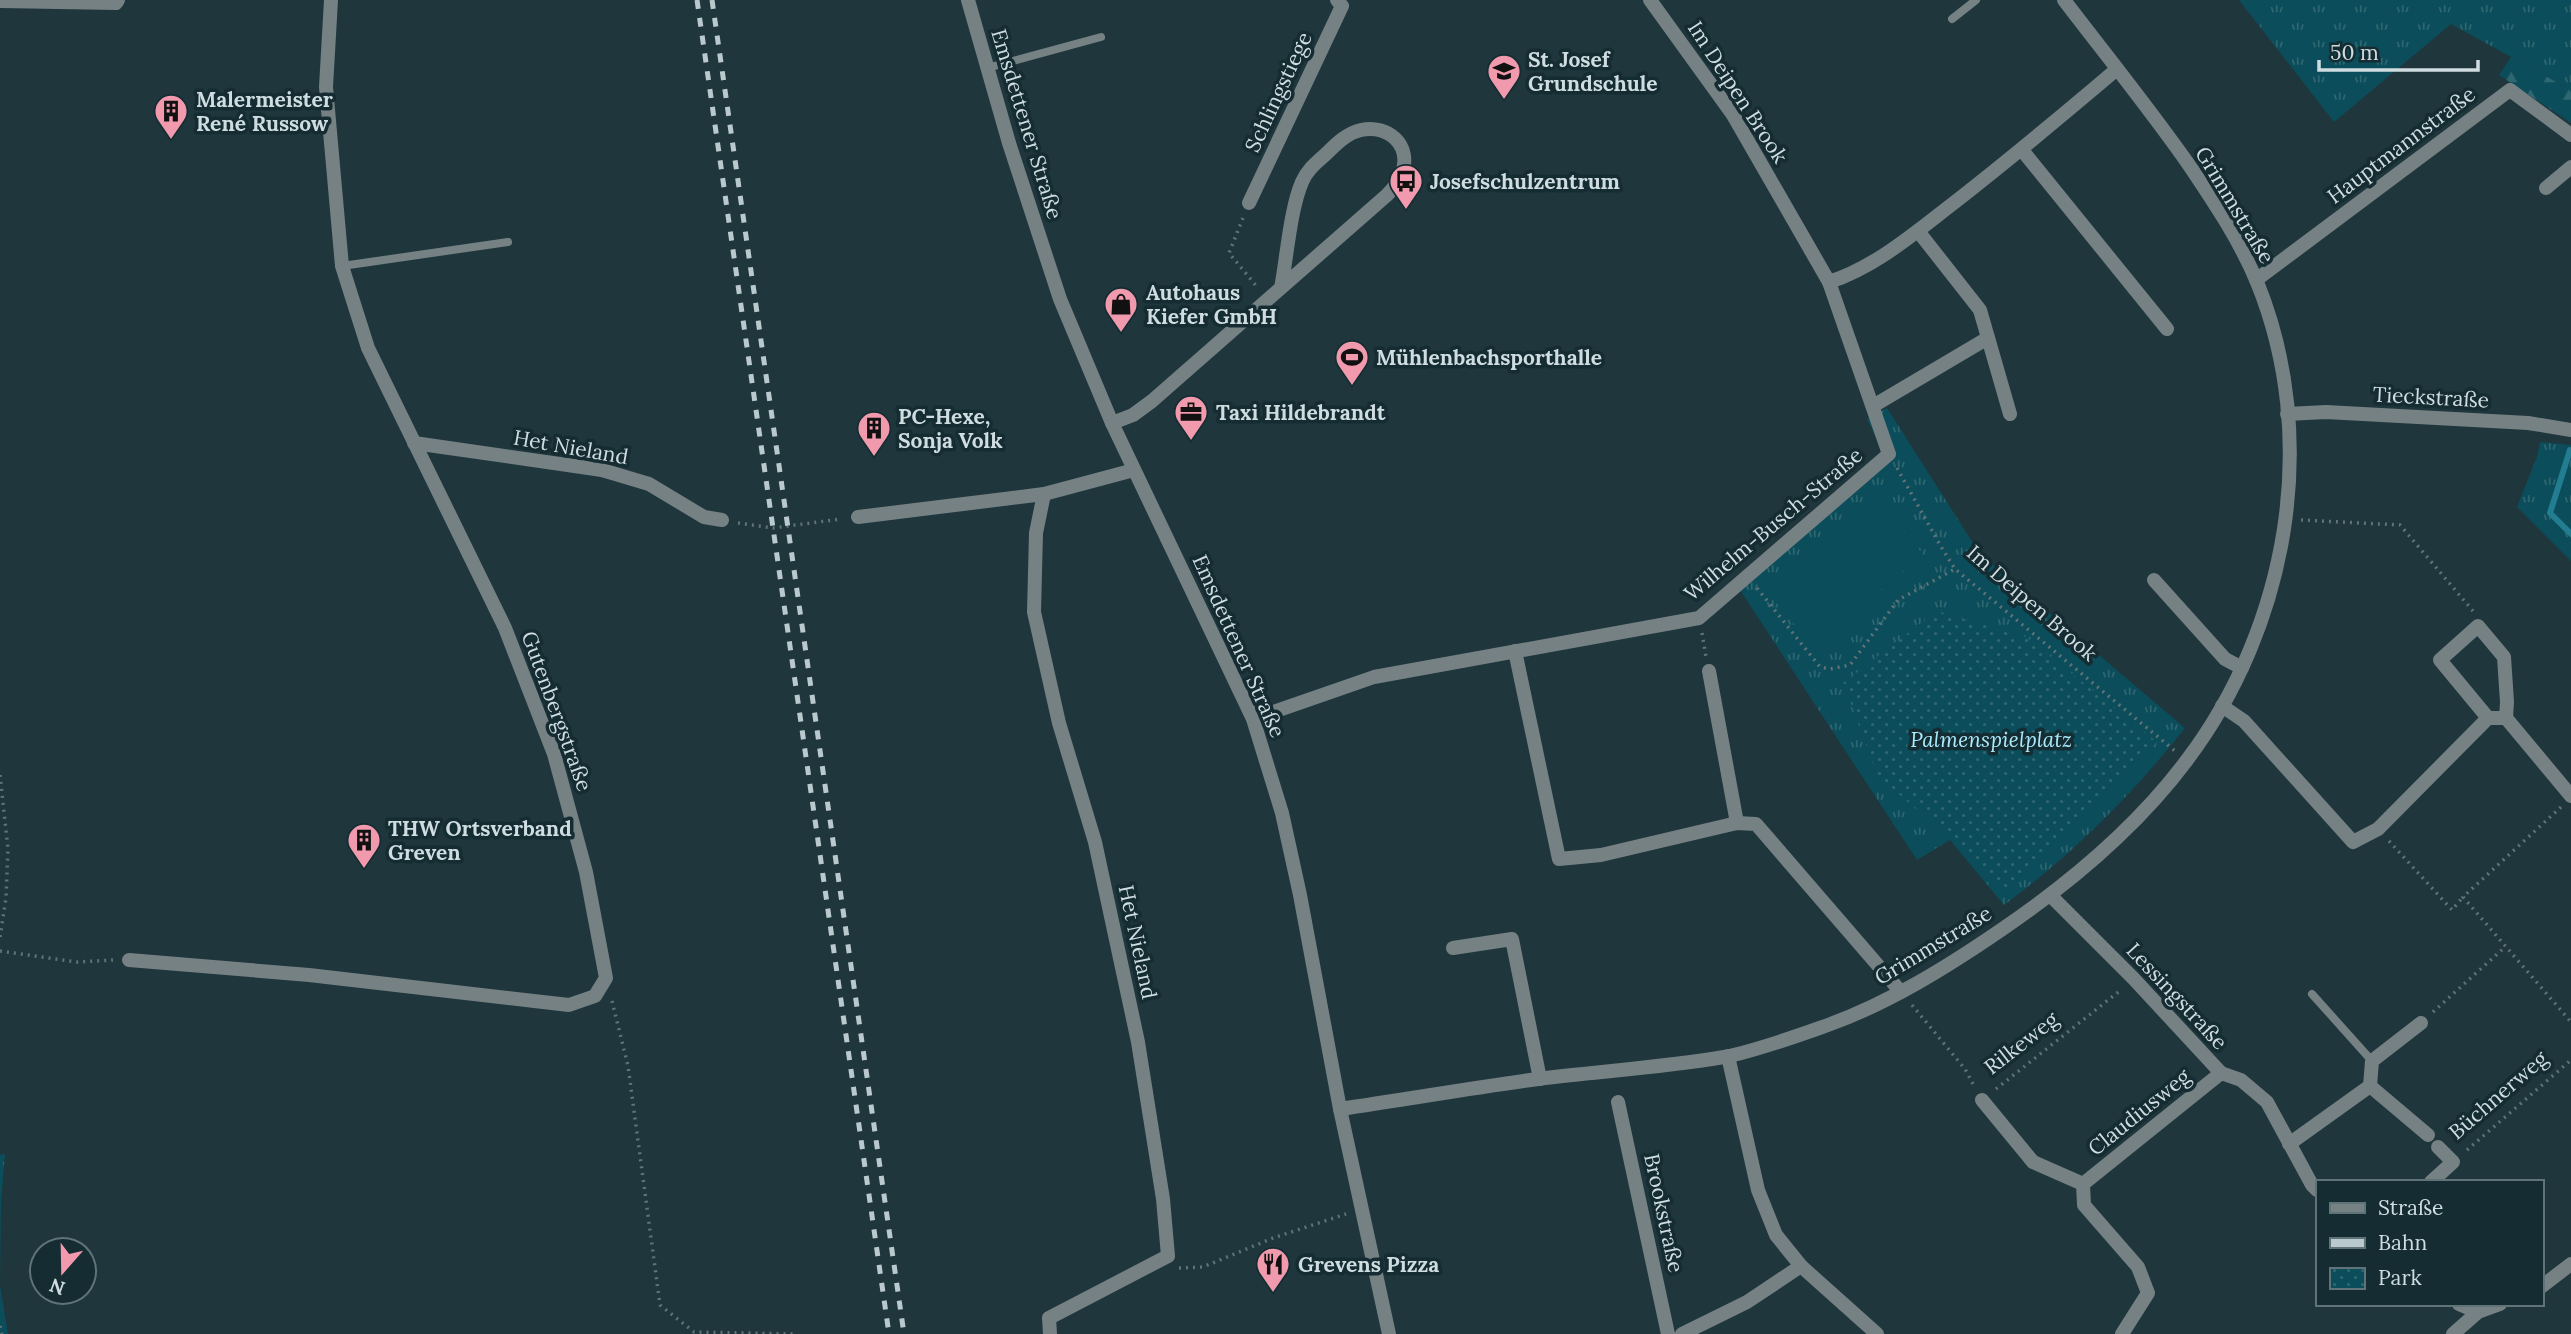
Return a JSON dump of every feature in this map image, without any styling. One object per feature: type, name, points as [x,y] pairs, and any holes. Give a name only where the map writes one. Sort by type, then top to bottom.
[{"type":"street","points":[[0,1],[116,3],[118,0]]},
{"type":"street","name":"Gutenbergstraße","points":[[331,0],[326,87],[342,265],[368,348],[505,628],[554,754],[586,872],[606,978]]},
{"type":"street","name":"Emsdettener Straße","points":[[968,0],[1060,299],[1112,424],[1253,719],[1282,813],[1340,1109],[1389,1334]]},
{"type":"street","name":"Schlingstiege","points":[[1249,203],[1342,6],[1337,0]]},
{"type":"street","name":"Im Deipen Brook","points":[[1650,0],[1733,115],[1829,282],[1889,454]]},
{"type":"street","name":"Grimmstraße","points":[[1340,1109],[1540,1079],[1728,1056],[1830,1024],[1901,992],[1969,952],[2051,896],[2122,832],[2187,760],[2222,706],[2242,668],[2274,580],[2286,519],[2289,460],[2282,367],[2256,280],[2231,230],[2148,106],[2064,0]]},
{"type":"street","points":[[1829,282],[1851,275],[1918,231],[2022,150],[2117,69]]},
{"type":"street","name":"Hauptmannstraße","points":[[2256,280],[2510,90],[2571,135]]},
{"type":"street","points":[[1112,424],[1133,415],[1152,401],[1269,300],[1387,195],[1402,174],[1405,153],[1394,136],[1382,130],[1360,130],[1339,141],[1308,170],[1301,183],[1296,203],[1281,288]]},
{"type":"street","points":[[2022,150],[2167,329]]},
{"type":"street","points":[[2546,188],[2571,167]]},
{"type":"street","points":[[1918,231],[1980,310],[2010,414]]},
{"type":"street","points":[[1873,407],[1988,338]]},
{"type":"street","name":"Tieckstraße","points":[[2287,414],[2326,412],[2528,423],[2571,430]]},
{"type":"street","name":"Het Nieland","points":[[414,443],[602,470],[649,484],[704,517],[722,520]]},
{"type":"street","name":"Wilhelm-Busch-Straße","points":[[1253,719],[1374,677],[1699,618],[1889,454]]},
{"type":"street","points":[[858,517],[1044,494],[1135,470]]},
{"type":"street","name":"Het Nieland","points":[[1044,494],[1036,533],[1034,612],[1059,723],[1095,842],[1138,1042],[1163,1199],[1168,1256]]},
{"type":"street","points":[[2154,580],[2225,659],[2242,668]]},
{"type":"street","points":[[2488,718],[2440,660],[2478,626],[2504,657],[2507,702],[2505,718],[2566,801]]},
{"type":"street","points":[[1515,650],[1559,859],[1601,855],[1737,823],[1756,824],[1901,992]]},
{"type":"street","points":[[1709,671],[1737,823]]},
{"type":"street","points":[[2222,706],[2244,721],[2353,842],[2378,829],[2488,718],[2505,718]]},
{"type":"street","name":"Lessingstraße","points":[[2051,896],[2134,979],[2221,1073],[2241,1080],[2267,1102],[2316,1188]]},
{"type":"street","points":[[1453,948],[1512,939],[1540,1079]]},
{"type":"street","points":[[129,960],[309,975],[569,1005],[595,996],[606,978]]},
{"type":"street","points":[[2289,1144],[2370,1086],[2372,1061],[2421,1023]]},
{"type":"street","points":[[1728,1056],[1758,1190],[1776,1235],[1801,1265],[1877,1334]]},
{"type":"street","name":"Claudiusweg","points":[[2083,1184],[2221,1073]]},
{"type":"street","name":"Büchnerweg","points":[[2370,1086],[2428,1135]]},
{"type":"street","name":"Rilkeweg","points":[[1982,1100],[2033,1162],[2083,1184]]},
{"type":"street","name":"Brookstraße","points":[[1618,1102],[1668,1334]]},
{"type":"street","name":"Büchnerweg","points":[[2433,1180],[2453,1162],[2438,1147]]},
{"type":"street","points":[[2083,1184],[2084,1205],[2138,1267],[2148,1293],[2122,1334]]},
{"type":"street","points":[[1050,1334],[1049,1318],[1168,1256]]},
{"type":"street","points":[[2543,1285],[2571,1264]]},
{"type":"street","points":[[1682,1334],[1747,1303],[1801,1265]]},
{"type":"street","points":[[2464,1306],[2478,1312]]},
{"type":"street","points":[[2452,1334],[2478,1312],[2494,1306]]},
{"type":"lane","points":[[1952,19],[1976,0]]},
{"type":"lane","points":[[987,68],[1101,37]]},
{"type":"lane","points":[[342,265],[508,242]]},
{"type":"lane","points":[[2312,994],[2372,1061]]},
{"type":"path","points":[[1249,203],[1228,253],[1269,300]]},
{"type":"path","name":"Im Deipen Brook","points":[[1889,454],[1955,569],[2187,760]]},
{"type":"path","points":[[722,520],[773,528],[858,517]]},
{"type":"path","points":[[2286,519],[2400,525],[2476,615],[2478,626]]},
{"type":"path","points":[[1747,576],[1821,667],[1829,669],[1850,665],[1898,600],[1955,569]]},
{"type":"path","points":[[1699,618],[1709,671]]},
{"type":"path","points":[[0,775],[8,849],[6,898],[0,937]]},
{"type":"path","points":[[2378,829],[2452,909],[2566,801]]},
{"type":"path","points":[[2463,897],[2571,1022]]},
{"type":"path","points":[[2421,1023],[2505,947]]},
{"type":"path","points":[[0,951],[77,962],[129,960]]},
{"type":"path","points":[[606,978],[628,1066],[660,1305],[694,1332],[795,1334]]},
{"type":"path","name":"Rilkeweg","points":[[1982,1100],[2134,979]]},
{"type":"path","points":[[1901,992],[1965,1069],[1982,1100]]},
{"type":"path","name":"Büchnerweg","points":[[2453,1162],[2571,1060]]},
{"type":"path","points":[[1168,1256],[1180,1270],[1203,1267],[1273,1238],[1362,1209]]},
{"type":"path","points":[[0,1326],[2,1334]]},
{"type":"green space","points":[[2239,0],[2571,0],[2571,90],[2451,24],[2334,122]]},
{"type":"green space","points":[[2511,57],[2571,90],[2571,123],[2499,75]]},
{"type":"green space","points":[[1887,408],[1980,554],[2185,728],[2101,822],[2054,865],[2004,905],[1950,840],[1917,860],[1740,590],[1889,463],[1867,419]]},
{"type":"green space","points":[[2540,442],[2571,445],[2571,561],[2517,507],[2537,457]]},
{"type":"green space","points":[[1875,499],[1923,554],[1814,647],[1766,591]]},
{"type":"green space","name":"Palmenspielplatz","points":[[1937,611],[2026,637],[2157,742],[2009,890],[1878,776],[1843,683]]},
{"type":"green space","points":[[5,1154],[1,1203],[0,1285],[0,1155]]},
{"type":"green space","points":[[0,1285],[8,1334],[0,1334]]},
{"type":"waterway","points":[[2570,450],[2550,513],[2571,534]]},
{"type":"railway","points":[[697,0],[889,1334]]},
{"type":"railway","points":[[712,0],[904,1334]]},
{"type":"place","name":"St. Josef Grundschule","points":[[1504,101]]},
{"type":"place","name":"Malermeister René Russow","points":[[171,141]]},
{"type":"place","name":"Josefschulzentrum","points":[[1406,211]]},
{"type":"place","name":"Autohaus Kiefer GmbH","points":[[1121,334]]},
{"type":"place","name":"Mühlenbachsporthalle","points":[[1352,387]]},
{"type":"place","name":"Taxi Hildebrandt","points":[[1191,442]]},
{"type":"place","name":"PC-Hexe, Sonja Volk","points":[[874,458]]},
{"type":"place","name":"THW Ortsverband Greven","points":[[364,870]]},
{"type":"place","name":"Grevens Pizza","points":[[1273,1294]]}]
